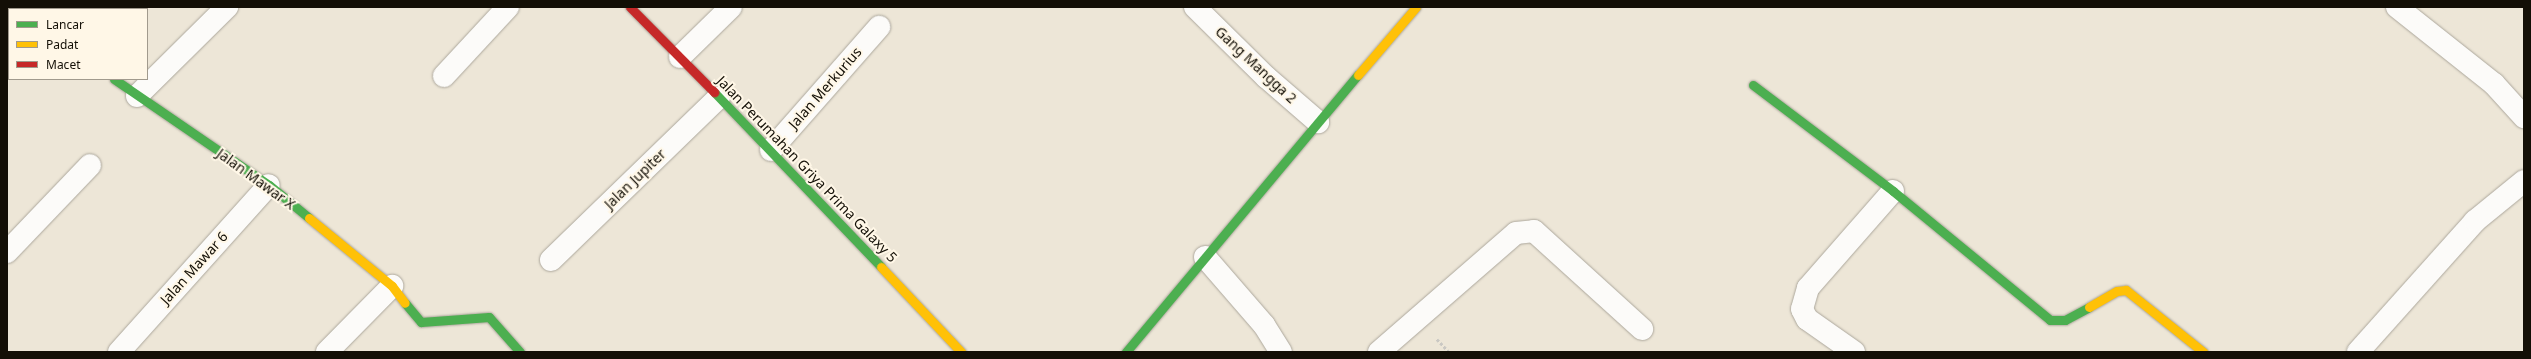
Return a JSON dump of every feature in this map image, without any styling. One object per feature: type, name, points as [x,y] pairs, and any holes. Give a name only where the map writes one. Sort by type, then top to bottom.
[{"type":"street","points":[[137,96],[227,7]]},
{"type":"street","points":[[444,76],[508,7]]},
{"type":"street","name":"Jalan Perumahan Griya Prima Galaxy 5","points":[[630,7],[771,150],[961,352]]},
{"type":"street","points":[[680,57],[731,7]]},
{"type":"street","name":"Gang Mangga 2","points":[[1195,7],[1266,77],[1318,122]]},
{"type":"street","points":[[1126,352],[1416,7]]},
{"type":"street","points":[[2397,7],[2494,84],[2524,117]]},
{"type":"street","name":"Jalan Merkurius","points":[[771,150],[879,27]]},
{"type":"street","name":"Jalan Mawar X","points":[[115,80],[269,185],[392,286],[421,322],[489,317],[520,352]]},
{"type":"street","points":[[1753,85],[1893,191],[2050,320],[2065,320],[2117,291],[2126,290],[2203,352]]},
{"type":"street","name":"Jalan Jupiter","points":[[551,260],[719,97]]},
{"type":"street","points":[[7,252],[90,165]]},
{"type":"street","points":[[2358,352],[2475,221],[2524,181]]},
{"type":"street","name":"Jalan Mawar 6","points":[[119,352],[269,185]]},
{"type":"street","points":[[1854,352],[1807,319],[1802,309],[1803,304],[1808,288],[1893,191]]},
{"type":"street","points":[[1379,352],[1516,233],[1522,232],[1534,231],[1552,245],[1642,329]]},
{"type":"street","points":[[1205,257],[1264,325],[1281,352]]},
{"type":"street","points":[[327,352],[392,286]]},
{"type":"traffic: fast","points":[[1126,352],[1358,75]]},
{"type":"traffic: fast","points":[[115,80],[269,185],[309,218]]},
{"type":"traffic: fast","points":[[1753,85],[1893,191],[2050,320],[2065,320],[2089,307]]},
{"type":"traffic: fast","points":[[714,92],[881,267]]},
{"type":"traffic: fast","points":[[405,303],[421,322],[489,317],[520,352]]},
{"type":"traffic: slow","points":[[1358,75],[1416,7]]},
{"type":"traffic: slow","points":[[309,218],[392,286],[405,303]]},
{"type":"traffic: slow","points":[[881,267],[961,352]]},
{"type":"traffic: slow","points":[[2089,307],[2117,291],[2126,290],[2203,352]]},
{"type":"traffic: jam","points":[[630,7],[714,92]]}]
